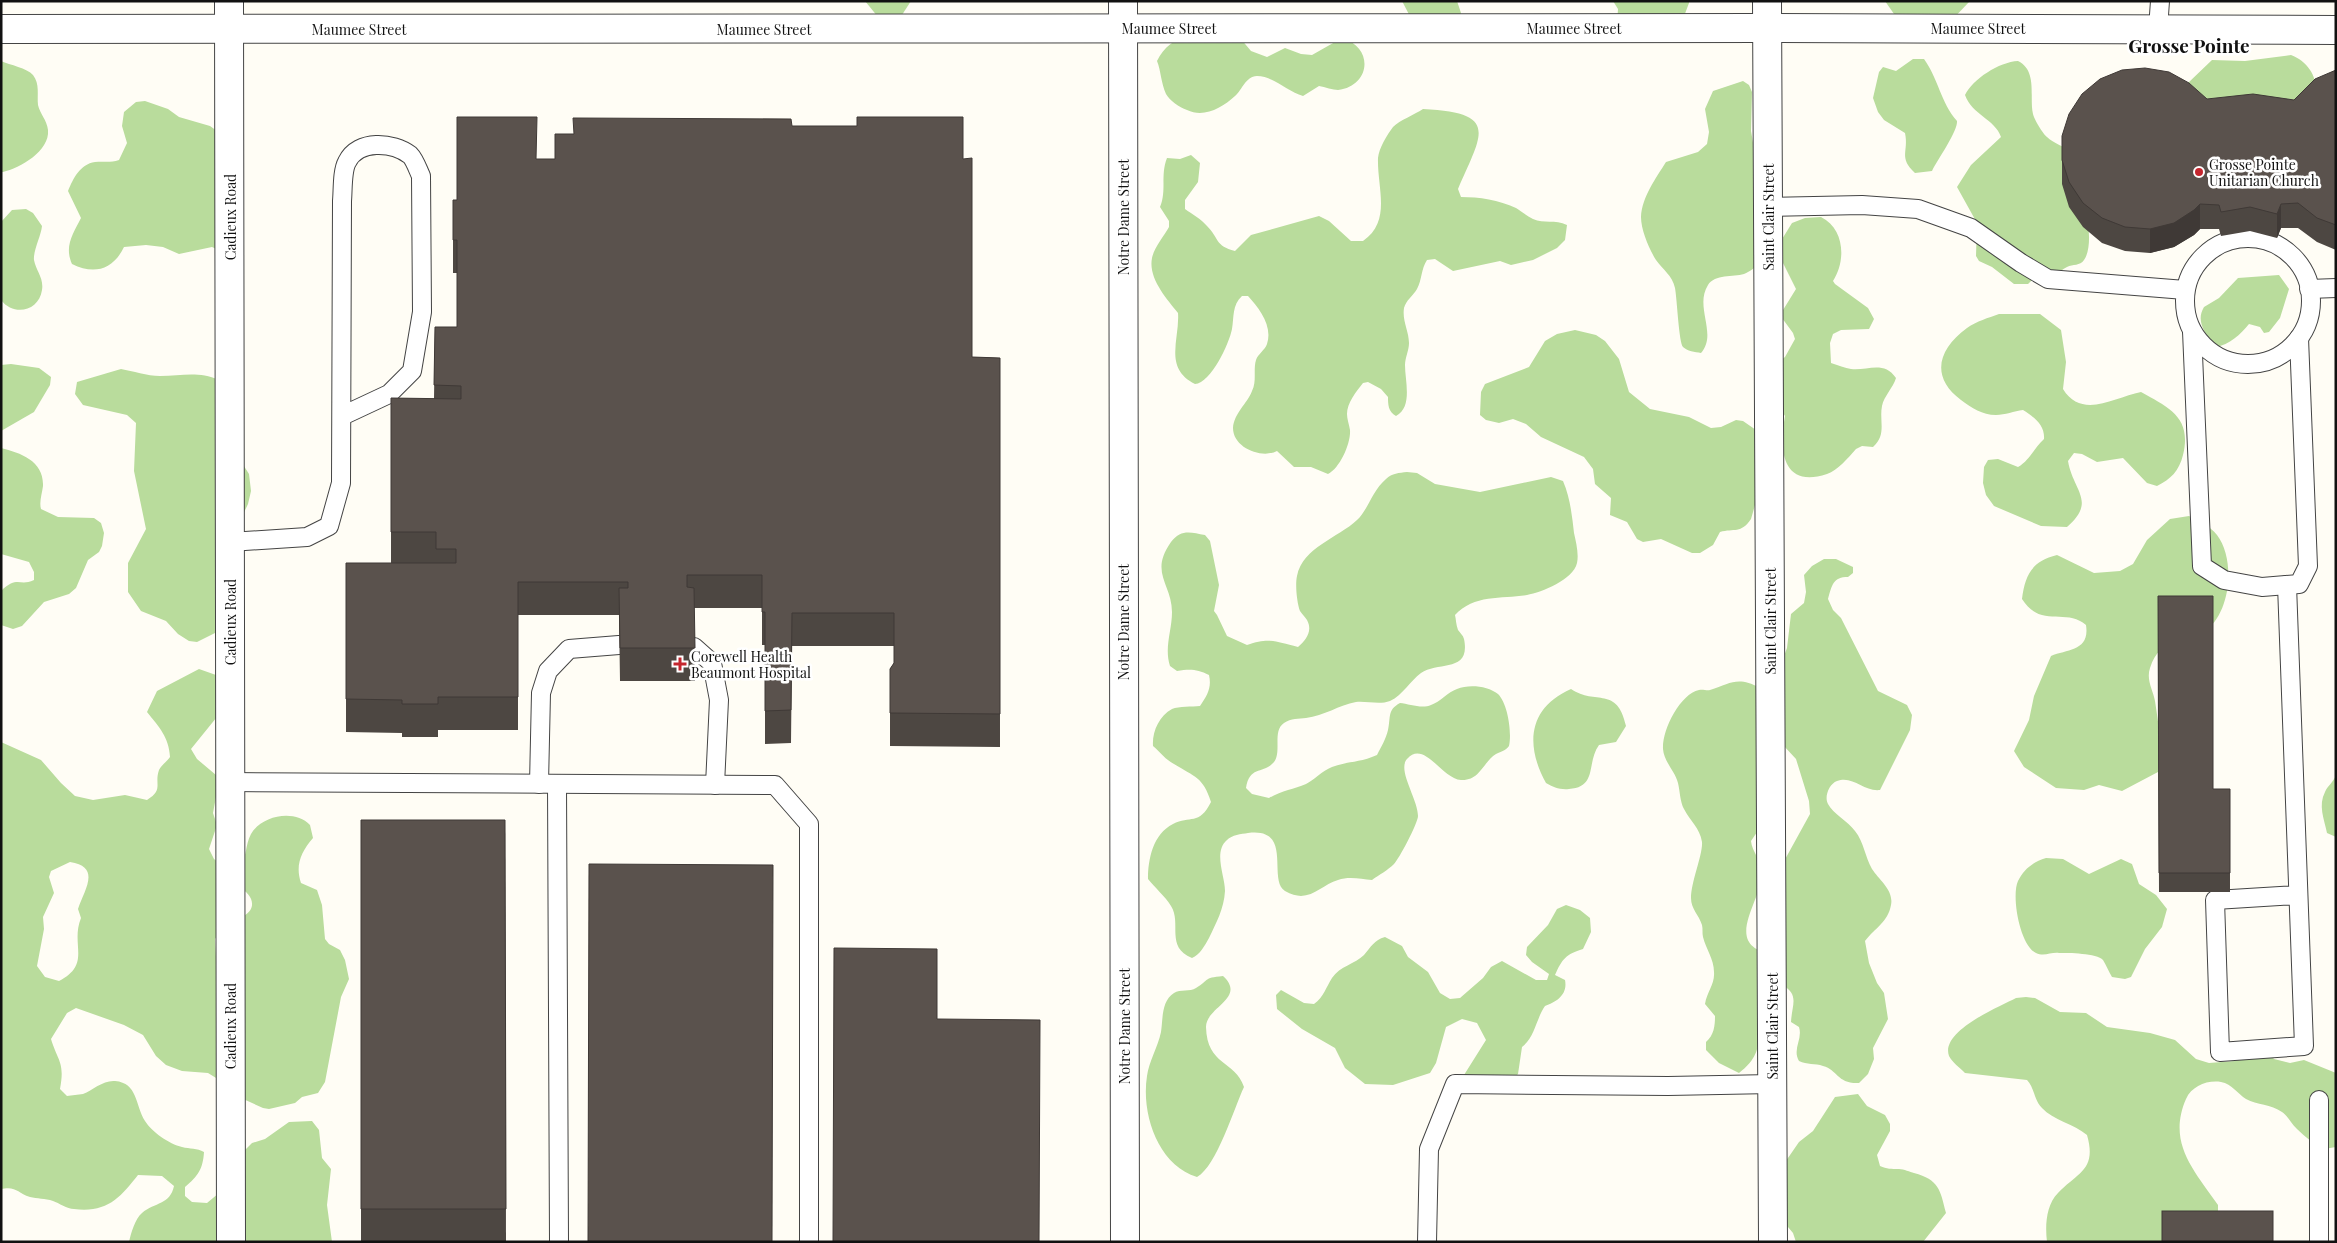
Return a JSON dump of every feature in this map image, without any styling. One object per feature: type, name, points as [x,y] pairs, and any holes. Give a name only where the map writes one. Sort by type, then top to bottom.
[{"type":"street","name":"Cadieux Road","points":[[229,1],[231,1242]]},
{"type":"street","name":"Notre Dame Street","points":[[1123,1],[1125,1242]]},
{"type":"street","name":"Maumee Street","points":[[1,29],[1123,28],[1767,14],[2158,29],[2336,30]]},
{"type":"street","name":"Saint Clair Street","points":[[1767,14],[1773,1242]]},
{"type":"lane","points":[[2158,29],[2160,1]]},
{"type":"lane","points":[[230,542],[307,537],[329,526],[341,483],[342,201],[347,162],[360,148],[378,145],[396,147],[412,156],[421,176],[422,302],[412,371],[389,394],[342,416]]},
{"type":"lane","points":[[1768,207],[1862,205],[1918,210],[1971,228],[2021,263],[2048,279],[2185,290]]},
{"type":"lane","points":[[2192,331],[2205,347],[2223,359],[2244,364],[2264,362],[2284,353],[2299,338],[2308,320],[2311,299],[2307,278],[2297,260],[2281,247],[2262,239],[2242,238],[2222,243],[2204,254],[2192,270],[2185,290],[2185,311],[2192,331],[2202,566],[2224,580],[2262,587],[2298,584],[2308,566],[2299,338]]},
{"type":"lane","points":[[2309,289],[2336,288]]},
{"type":"lane","points":[[2287,585],[2304,1046],[2220,1052],[2215,900],[2298,895]]},
{"type":"lane","points":[[559,1242],[548,784],[541,693],[548,672],[569,649],[619,644]]},
{"type":"lane","points":[[694,647],[712,664],[719,700],[715,784]]},
{"type":"lane","points":[[230,782],[775,784],[809,824],[810,1242]]},
{"type":"lane","points":[[1428,1242],[1429,1149],[1455,1084],[1668,1086],[1772,1084]]},
{"type":"lane","points":[[2319,1100],[2320,1242]]},
{"type":"green space","points":[[865,1],[911,1],[900,18],[878,17]]},
{"type":"green space","points":[[1402,1],[1457,1],[1461,13],[1457,31],[1414,24]]},
{"type":"green space","points":[[1613,1],[1689,1],[1689,3],[1683,19],[1617,23],[1618,9]]},
{"type":"green space","points":[[1885,1],[1970,1],[1949,23],[1916,29],[1894,14]]},
{"type":"green space","points":[[1230,26],[1251,51],[1267,57],[1285,48],[1301,54],[1312,55],[1342,38],[1353,43],[1360,50],[1364,58],[1362,74],[1357,82],[1349,87],[1334,90],[1319,86],[1303,96],[1275,81],[1257,76],[1247,81],[1238,93],[1219,108],[1200,113],[1184,109],[1175,104],[1166,94],[1157,61],[1163,51],[1170,44],[1188,35]]},
{"type":"green space","points":[[2291,55],[2303,62],[2311,71],[2314,77],[2316,96],[2233,127],[2188,83],[2212,60],[2245,61]]},
{"type":"green space","points":[[1913,59],[1924,59],[1929,66],[1947,106],[1957,121],[1951,138],[1932,171],[1915,173],[1905,158],[1905,133],[1884,120],[1878,112],[1873,98],[1879,72],[1883,67],[1896,71]]},
{"type":"green space","points":[[1,61],[33,75],[37,86],[38,105],[48,130],[44,145],[33,157],[17,167],[3,172],[1,172]]},
{"type":"green space","points":[[2018,61],[2028,71],[2032,85],[2033,114],[2039,126],[2050,139],[2074,152],[2086,208],[2089,238],[2088,251],[2082,262],[2065,268],[2055,277],[2035,277],[2028,284],[2014,284],[1992,267],[1979,261],[1976,256],[1977,223],[1957,187],[1971,165],[2001,137],[1994,126],[1968,102],[1965,95],[1974,83],[1987,72],[2003,64]]},
{"type":"green space","points":[[1743,81],[1749,85],[1752,92],[1751,131],[1756,160],[1761,263],[1746,273],[1720,277],[1711,281],[1708,285],[1704,293],[1703,302],[1707,337],[1706,346],[1701,353],[1683,347],[1679,329],[1675,288],[1672,280],[1656,260],[1648,245],[1641,222],[1642,210],[1650,188],[1666,162],[1698,152],[1707,144],[1709,132],[1705,109],[1713,91]]},
{"type":"green space","points":[[145,101],[168,109],[179,117],[210,126],[224,136],[221,251],[212,247],[179,254],[163,247],[146,245],[124,247],[120,255],[109,265],[95,270],[72,264],[69,246],[81,218],[68,191],[70,186],[81,169],[90,163],[119,160],[127,143],[122,126],[124,112],[136,102]]},
{"type":"green space","points":[[1423,109],[1448,111],[1464,115],[1474,121],[1478,130],[1478,140],[1458,189],[1461,197],[1496,201],[1516,208],[1531,218],[1567,225],[1565,240],[1557,248],[1533,260],[1511,265],[1500,261],[1453,271],[1435,259],[1427,260],[1417,289],[1404,308],[1409,343],[1405,362],[1407,393],[1405,406],[1396,416],[1390,410],[1388,397],[1381,389],[1368,382],[1363,383],[1352,398],[1347,410],[1350,435],[1347,448],[1337,466],[1328,474],[1311,467],[1294,467],[1277,451],[1264,454],[1249,450],[1238,441],[1234,435],[1233,428],[1238,413],[1250,396],[1253,387],[1256,360],[1267,344],[1267,324],[1248,296],[1242,296],[1236,303],[1232,329],[1227,344],[1213,370],[1201,382],[1195,384],[1179,370],[1175,352],[1178,313],[1155,280],[1151,265],[1155,250],[1169,227],[1169,221],[1160,207],[1167,158],[1180,159],[1191,155],[1200,163],[1198,182],[1185,200],[1185,209],[1205,223],[1224,247],[1235,251],[1251,235],[1319,216],[1329,221],[1351,241],[1363,241],[1372,233],[1380,214],[1378,158],[1382,146],[1393,127]]},
{"type":"green space","points":[[26,209],[33,213],[42,226],[34,260],[41,278],[42,290],[36,303],[31,307],[19,310],[12,309],[1,300],[1,222],[12,210]]},
{"type":"green space","points":[[1821,217],[1835,229],[1841,246],[1840,264],[1833,281],[1868,308],[1874,319],[1869,329],[1841,330],[1833,334],[1830,343],[1831,363],[1851,369],[1886,369],[1896,378],[1883,402],[1880,438],[1873,447],[1862,446],[1856,449],[1835,470],[1812,477],[1800,476],[1792,471],[1786,463],[1783,441],[1785,416],[1772,396],[1769,369],[1785,357],[1795,339],[1782,318],[1783,310],[1796,289],[1778,253],[1779,244],[1792,223],[1805,218]]},
{"type":"green space","points":[[2279,275],[2289,289],[2280,318],[2269,332],[2264,333],[2260,327],[2249,324],[2226,344],[2216,347],[2205,333],[2201,323],[2204,307],[2219,298],[2238,278]]},
{"type":"green space","points":[[1999,314],[2040,314],[2061,330],[2066,362],[2063,389],[2071,398],[2089,405],[2141,392],[2169,409],[2181,423],[2185,442],[2183,455],[2174,474],[2157,486],[2147,483],[2123,458],[2097,462],[2082,454],[2074,453],[2068,461],[2082,503],[2081,510],[2076,518],[2067,527],[2041,526],[1994,506],[1986,495],[1983,483],[1984,467],[1988,460],[1998,459],[2018,467],[2026,461],[2044,439],[2043,430],[2035,419],[2023,410],[1991,415],[1969,406],[1951,391],[1945,382],[1942,373],[1942,363],[1949,345],[1957,336],[1975,323]]},
{"type":"green space","points":[[1575,330],[1596,335],[1605,341],[1619,359],[1629,392],[1650,409],[1689,417],[1711,428],[1721,427],[1736,420],[1743,421],[1756,430],[1763,477],[1751,519],[1744,527],[1737,530],[1720,532],[1713,545],[1700,553],[1692,553],[1661,539],[1643,542],[1637,539],[1627,522],[1610,515],[1611,498],[1595,484],[1593,469],[1584,457],[1541,437],[1526,424],[1513,419],[1499,423],[1486,420],[1480,415],[1481,392],[1485,384],[1529,367],[1545,341],[1557,334]]},
{"type":"green space","points":[[11,364],[39,368],[51,377],[50,385],[34,412],[1,431],[1,365]]},
{"type":"green space","points":[[121,369],[155,376],[197,375],[219,380],[240,460],[249,474],[251,491],[248,504],[238,525],[225,628],[197,642],[189,641],[178,634],[166,621],[141,611],[128,592],[128,563],[146,529],[134,471],[136,423],[127,415],[83,405],[75,394],[77,382]]},
{"type":"green space","points":[[1,448],[23,456],[40,470],[43,486],[40,501],[41,509],[58,517],[94,518],[101,523],[104,533],[99,552],[88,560],[76,588],[69,594],[44,602],[22,626],[13,629],[1,625],[1,591],[15,582],[34,580],[34,572],[29,562],[1,554]]},
{"type":"green space","points":[[1417,473],[1435,484],[1480,492],[1551,477],[1563,481],[1569,500],[1577,548],[1578,559],[1574,569],[1563,580],[1541,591],[1527,595],[1480,600],[1463,608],[1455,615],[1458,630],[1464,639],[1465,650],[1463,657],[1458,662],[1428,669],[1421,673],[1399,695],[1390,701],[1382,703],[1356,702],[1319,715],[1292,719],[1284,723],[1278,731],[1277,753],[1274,762],[1270,766],[1254,773],[1248,781],[1246,788],[1252,794],[1269,798],[1306,784],[1332,767],[1377,755],[1387,733],[1390,714],[1393,708],[1400,703],[1420,706],[1434,704],[1454,690],[1462,687],[1489,689],[1498,694],[1508,719],[1509,746],[1492,757],[1473,777],[1461,780],[1454,778],[1427,757],[1420,754],[1413,754],[1407,759],[1404,770],[1415,801],[1417,820],[1408,841],[1394,864],[1372,880],[1346,878],[1332,882],[1308,895],[1293,895],[1285,891],[1280,885],[1277,856],[1271,838],[1262,833],[1248,833],[1229,838],[1223,845],[1220,857],[1225,885],[1221,910],[1206,944],[1192,958],[1179,948],[1176,941],[1174,913],[1171,906],[1148,879],[1149,863],[1153,848],[1161,834],[1166,828],[1179,821],[1198,817],[1207,809],[1211,802],[1201,782],[1168,760],[1153,746],[1155,730],[1163,716],[1175,708],[1200,706],[1207,695],[1210,684],[1209,675],[1205,673],[1193,670],[1177,671],[1170,666],[1168,646],[1172,612],[1162,570],[1165,553],[1171,542],[1182,533],[1190,532],[1205,535],[1210,541],[1219,585],[1214,611],[1227,636],[1247,645],[1267,641],[1298,647],[1309,632],[1309,624],[1300,611],[1297,599],[1296,580],[1301,566],[1314,550],[1361,516],[1377,489],[1388,477],[1393,474]]},
{"type":"green space","points":[[2189,516],[2204,524],[2217,535],[2227,558],[2228,586],[2220,613],[2213,624],[2196,636],[2160,650],[2150,668],[2149,681],[2155,701],[2161,742],[2158,772],[2122,791],[2099,785],[2084,790],[2056,788],[2024,767],[2014,751],[2029,720],[2034,696],[2051,656],[2076,648],[2081,644],[2085,640],[2086,625],[2070,618],[2045,616],[2029,608],[2022,599],[2028,576],[2031,570],[2041,561],[2057,555],[2094,573],[2120,571],[2133,564],[2147,540],[2170,519]]},
{"type":"green space","points":[[1824,559],[1836,559],[1853,567],[1853,573],[1848,577],[1836,580],[1828,599],[1833,610],[1841,618],[1878,691],[1907,705],[1912,715],[1910,730],[1880,790],[1869,789],[1848,780],[1843,780],[1834,783],[1827,794],[1830,808],[1852,827],[1858,835],[1872,869],[1888,890],[1891,900],[1887,916],[1865,941],[1869,963],[1877,983],[1884,993],[1888,1019],[1873,1048],[1874,1059],[1868,1074],[1859,1083],[1846,1081],[1832,1070],[1823,1066],[1799,1061],[1797,1048],[1800,1031],[1799,1027],[1791,1022],[1793,996],[1781,984],[1763,989],[1759,1000],[1759,1032],[1756,1053],[1750,1063],[1739,1073],[1719,1063],[1706,1050],[1706,1042],[1712,1033],[1715,1023],[1715,1016],[1705,1004],[1714,976],[1714,967],[1703,937],[1701,921],[1692,905],[1691,898],[1702,842],[1697,829],[1683,806],[1677,779],[1665,758],[1663,749],[1663,741],[1669,723],[1679,705],[1692,693],[1700,690],[1710,690],[1735,682],[1746,682],[1760,688],[1776,677],[1787,648],[1791,614],[1804,603],[1806,592],[1804,575],[1812,566]],"holes":[[[1783,745],[1796,759],[1809,801],[1810,814],[1783,863],[1771,954],[1756,949],[1748,941],[1746,931],[1761,882],[1762,870],[1751,841],[1770,813],[1756,750],[1758,747]]]},
{"type":"green space","points":[[199,669],[216,675],[227,686],[225,707],[191,749],[197,759],[216,775],[216,797],[213,813],[217,825],[209,849],[214,859],[226,868],[240,867],[251,834],[263,822],[279,816],[296,817],[310,825],[313,838],[305,848],[300,859],[299,876],[301,883],[317,890],[322,905],[325,939],[329,944],[340,950],[345,960],[349,979],[341,997],[325,1082],[318,1093],[302,1097],[295,1103],[269,1109],[263,1108],[241,1098],[208,1073],[182,1071],[166,1065],[156,1056],[143,1035],[124,1025],[76,1008],[67,1013],[51,1039],[61,1067],[60,1089],[67,1096],[83,1094],[111,1081],[128,1086],[135,1096],[145,1121],[156,1133],[177,1145],[204,1152],[199,1172],[185,1187],[185,1196],[192,1202],[207,1203],[219,1193],[241,1154],[252,1143],[265,1139],[289,1122],[312,1121],[319,1130],[322,1158],[331,1169],[327,1205],[332,1242],[129,1242],[137,1219],[142,1213],[166,1200],[172,1192],[174,1186],[162,1176],[138,1175],[125,1191],[112,1202],[95,1209],[85,1210],[69,1208],[50,1200],[30,1197],[14,1189],[1,1189],[1,742],[41,760],[75,796],[93,800],[125,795],[147,800],[157,790],[159,770],[170,757],[165,738],[147,712],[157,691]],"holes":[[[70,862],[86,869],[88,880],[78,909],[81,918],[78,928],[78,961],[69,975],[59,981],[45,977],[37,966],[44,929],[43,917],[54,893],[49,877],[51,871]],[[238,887],[251,898],[252,907],[250,911],[239,918],[222,963],[216,956],[215,939],[224,926]]]},
{"type":"green space","points":[[1571,689],[1580,694],[1604,698],[1617,705],[1626,726],[1616,742],[1599,745],[1595,752],[1588,779],[1584,784],[1578,787],[1563,789],[1546,783],[1539,769],[1533,742],[1534,729],[1546,706]]},
{"type":"green space","points":[[2336,775],[2336,837],[2327,833],[2322,802],[2325,792]]},
{"type":"green space","points":[[2046,858],[2063,859],[2089,874],[2121,859],[2132,864],[2139,884],[2156,895],[2167,909],[2162,927],[2145,949],[2131,977],[2125,979],[2112,977],[2103,960],[2095,956],[2069,953],[2042,955],[2030,949],[2025,941],[2018,920],[2016,888],[2020,877],[2026,870],[2033,864]]},
{"type":"green space","points":[[1566,905],[1580,910],[1590,918],[1591,932],[1583,949],[1569,955],[1560,965],[1555,975],[1565,980],[1565,990],[1557,1000],[1545,1006],[1533,1033],[1522,1047],[1518,1074],[1499,1094],[1468,1086],[1464,1075],[1486,1040],[1477,1023],[1462,1019],[1446,1027],[1436,1063],[1430,1073],[1393,1085],[1365,1084],[1345,1068],[1335,1048],[1302,1029],[1277,1009],[1276,995],[1281,990],[1304,1003],[1314,1004],[1323,995],[1335,974],[1360,958],[1375,942],[1385,937],[1402,946],[1408,957],[1428,972],[1440,993],[1450,999],[1460,998],[1483,978],[1491,967],[1502,961],[1536,980],[1547,980],[1549,974],[1532,962],[1526,955],[1527,947],[1548,925],[1557,909]]},
{"type":"green space","points":[[1223,976],[1229,984],[1230,990],[1228,997],[1208,1020],[1206,1027],[1208,1040],[1216,1056],[1240,1078],[1244,1087],[1218,1149],[1204,1171],[1197,1177],[1183,1171],[1172,1162],[1162,1150],[1155,1136],[1147,1106],[1147,1076],[1160,1038],[1165,1006],[1170,996],[1176,992],[1194,989],[1209,979]]},
{"type":"green space","points":[[2016,998],[2035,998],[2060,1012],[2086,1013],[2107,1027],[2150,1033],[2175,1040],[2196,1059],[2209,1063],[2235,1061],[2253,1049],[2267,1051],[2274,1059],[2290,1063],[2304,1060],[2336,1073],[2336,1147],[2324,1149],[2320,1147],[2300,1132],[2282,1112],[2273,1107],[2246,1099],[2228,1085],[2221,1082],[2205,1083],[2196,1087],[2186,1099],[2181,1115],[2181,1143],[2192,1168],[2218,1205],[2218,1214],[2194,1242],[2047,1242],[2046,1223],[2051,1203],[2058,1193],[2084,1169],[2090,1156],[2087,1135],[2052,1116],[2042,1108],[2037,1102],[2032,1087],[2027,1080],[1965,1073],[1949,1056],[1949,1047],[1953,1038],[1962,1029],[1997,1007]]},
{"type":"green space","points":[[1858,1094],[1867,1106],[1885,1115],[1890,1124],[1890,1131],[1877,1155],[1880,1166],[1889,1169],[1903,1169],[1929,1179],[1934,1182],[1940,1192],[1946,1213],[1923,1242],[1796,1242],[1793,1233],[1773,1209],[1779,1171],[1799,1142],[1813,1131],[1835,1097]]},
{"type":"building","name":"Grosse Pointe Unitarian Church","points":[[2145,68],[2169,72],[2189,83],[2207,99],[2253,94],[2294,100],[2315,79],[2336,70],[2336,225],[2317,218],[2298,203],[2281,204],[2277,214],[2250,207],[2221,212],[2219,205],[2200,204],[2174,223],[2150,229],[2125,227],[2102,218],[2083,203],[2069,182],[2062,160],[2062,136],[2069,114],[2082,94],[2100,79],[2122,70]]},
{"type":"building","points":[[457,117],[537,117],[536,159],[555,159],[555,134],[574,134],[573,118],[791,119],[792,126],[857,126],[857,117],[963,117],[963,159],[972,158],[972,357],[1000,358],[1000,714],[890,713],[890,669],[894,663],[894,613],[792,613],[791,710],[765,711],[765,612],[762,612],[762,575],[687,575],[687,587],[694,588],[695,648],[620,648],[619,588],[628,588],[628,582],[518,582],[518,697],[438,697],[438,704],[402,704],[402,700],[346,699],[346,563],[456,563],[456,549],[436,549],[436,532],[391,532],[391,398],[461,399],[461,386],[434,385],[435,327],[457,327],[457,240],[453,240],[453,200],[457,200]]},
{"type":"building","points":[[2158,596],[2213,596],[2213,789],[2230,789],[2230,873],[2159,873]]},
{"type":"building","points":[[361,820],[505,820],[506,1209],[361,1209]]},
{"type":"building","points":[[589,864],[773,865],[772,1242],[588,1242]]},
{"type":"building","points":[[834,948],[937,949],[937,1019],[1040,1020],[1039,1242],[833,1242]]},
{"type":"building","points":[[2162,1211],[2273,1211],[2273,1242],[2162,1242]]},
{"type":"place","name":"Grosse Pointe Unitarian Church","points":[[2199,172]]},
{"type":"place","name":"Corewell Health Beaumont Hospital","points":[[680,664]]},
{"type":"district","name":"Grosse Pointe","points":[[2189,45]]}]
